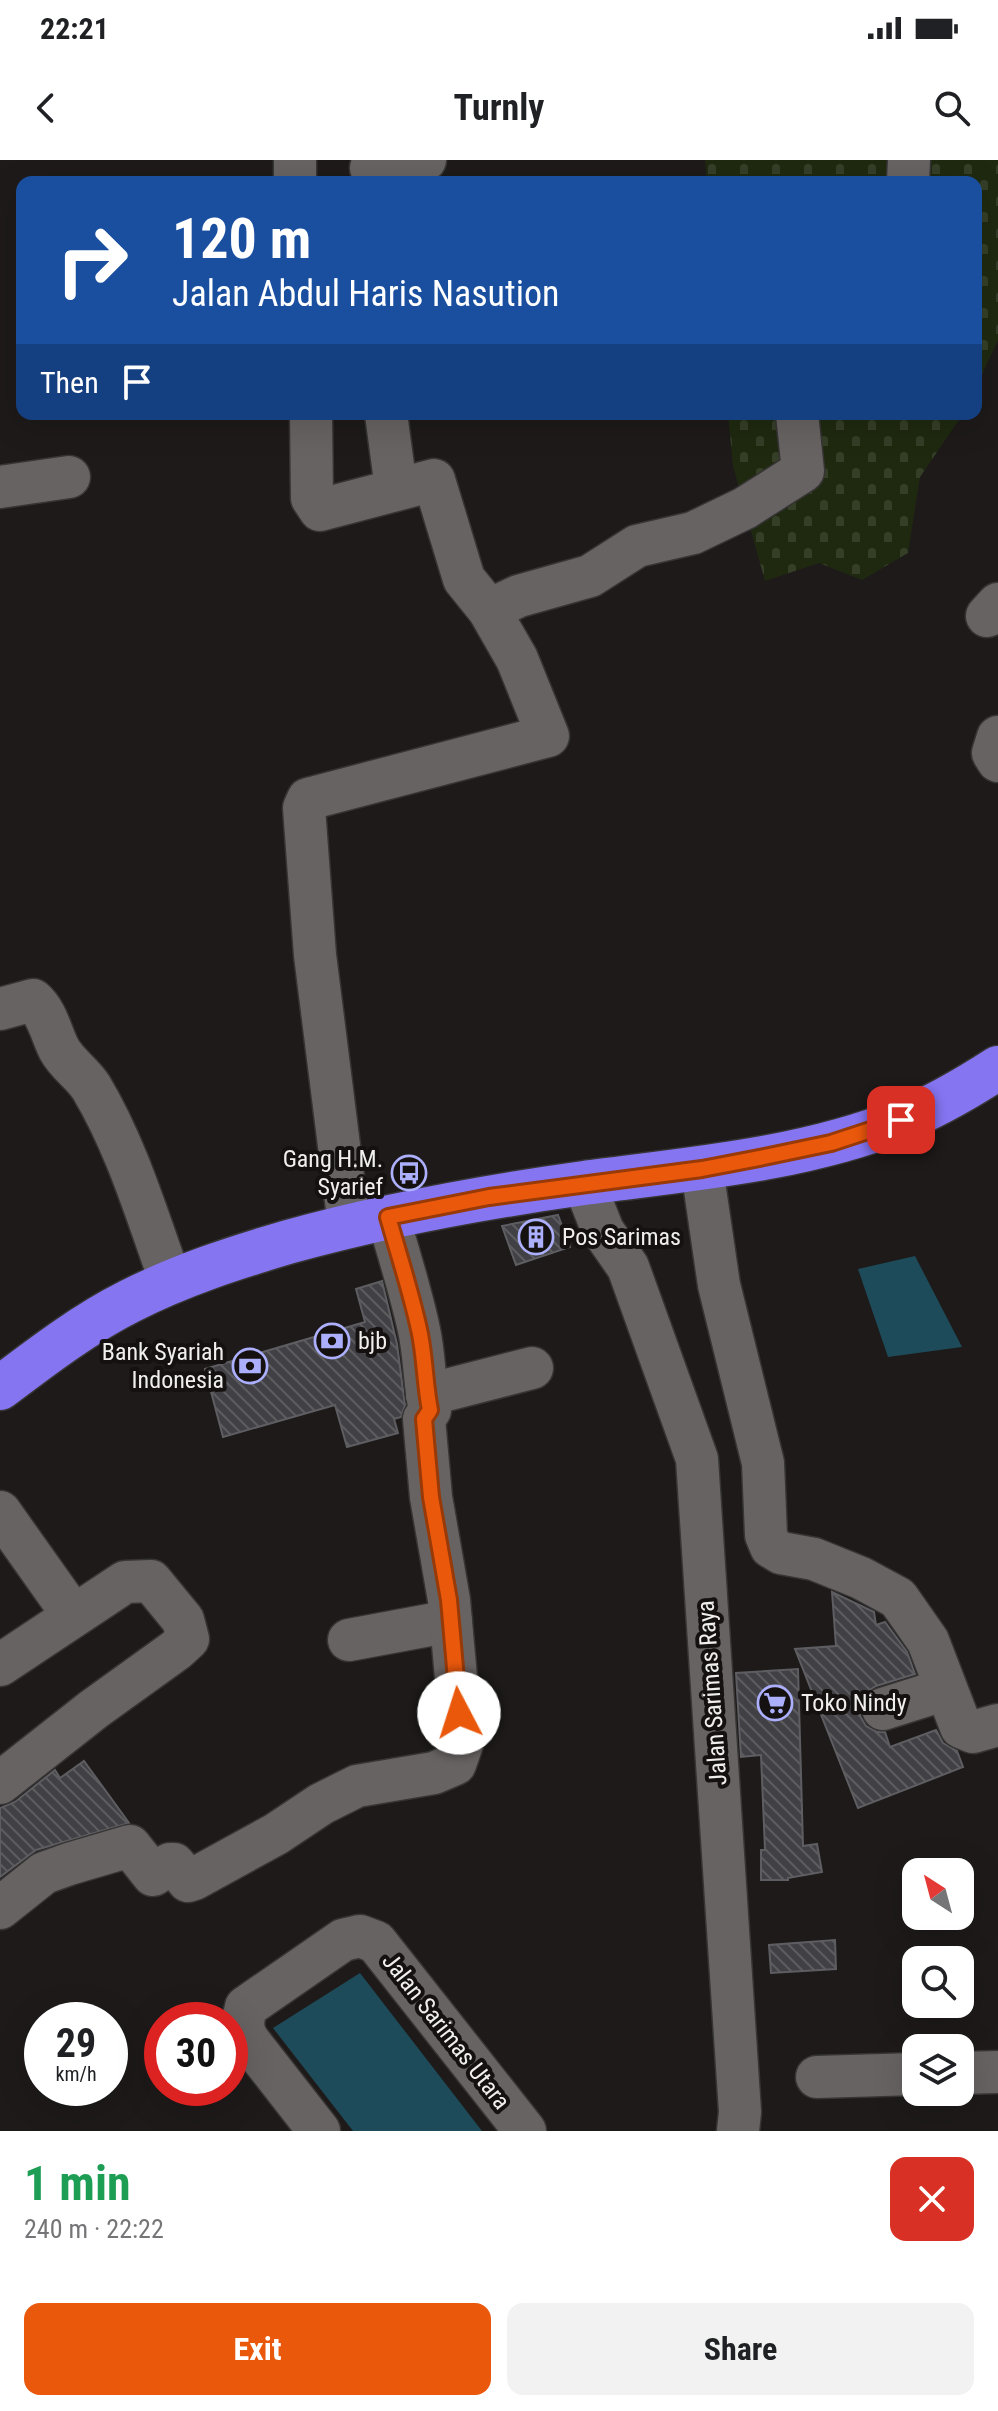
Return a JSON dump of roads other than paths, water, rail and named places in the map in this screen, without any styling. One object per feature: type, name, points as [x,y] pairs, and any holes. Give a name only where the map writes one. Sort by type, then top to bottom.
[{"type":"highway","points":[[0,1388],[85,1327],[129,1301],[218,1262],[369,1221],[489,1197],[702,1169],[831,1143],[901,1120],[955,1095],[998,1068]]},
{"type":"street","points":[[371,170],[408,166],[425,160]]},
{"type":"street","points":[[0,1908],[44,1873],[130,1846],[153,1875],[174,1864],[188,1881],[194,1879],[357,1786],[434,1773],[455,1764],[462,1744],[451,1621],[431,1497],[424,1419],[430,1410],[425,1364],[419,1329],[369,1221],[315,955],[304,808],[308,799],[316,795],[548,736],[517,659],[489,610],[464,579],[434,480],[320,510],[312,498],[311,420]]},
{"type":"street","points":[[387,420],[396,488]]},
{"type":"street","points":[[489,610],[519,596],[590,576],[637,546],[693,533],[745,508],[803,471],[798,420]]},
{"type":"street","points":[[0,487],[69,477]]},
{"type":"street","points":[[998,737],[993,753],[998,761]]},
{"type":"street","points":[[0,1009],[33,1000],[40,1006],[59,1050],[89,1084],[122,1146],[171,1282]]},
{"type":"street","points":[[702,1169],[719,1285],[763,1463],[766,1535],[771,1547],[781,1553],[814,1559],[861,1578],[898,1598],[928,1641],[961,1727],[985,1728]]},
{"type":"street","points":[[584,1183],[603,1231],[609,1274],[702,1536]]},
{"type":"street","name":"Jalan Sarimas Raya","points":[[603,1231],[628,1267],[697,1459],[740,2112],[738,2131]]},
{"type":"street","points":[[427,1395],[532,1368]]},
{"type":"street","points":[[0,1512],[73,1615]]},
{"type":"street","points":[[0,1665],[125,1582],[151,1581],[183,1620],[188,1639],[0,1783]]},
{"type":"street","points":[[349,1640],[451,1621]]},
{"type":"street","points":[[883,1709],[946,1689]]},
{"type":"street","name":"Jalan Sarimas Utara","points":[[319,2131],[248,2040],[242,2021],[246,2007],[343,1940],[360,1936],[376,1942],[525,2131]]},
{"type":"street","points":[[974,2073],[998,2072]]},
{"type":"street","points":[[817,2077],[902,2074]]},
{"type":"water","points":[[915,1256],[962,1347],[888,1357],[858,1269]]},
{"type":"water","points":[[360,1973],[482,2131],[353,2131],[273,2028]]},
{"type":"place","name":"Gang H.M. Syarief","points":[[409,1173]]},
{"type":"place","name":"Pos Sarimas","points":[[536,1237]]},
{"type":"place","name":"bjb","points":[[332,1341]]},
{"type":"place","name":"Bank Syariah Indonesia","points":[[250,1366]]},
{"type":"place","name":"Toko Nindy","points":[[775,1703]]}]
